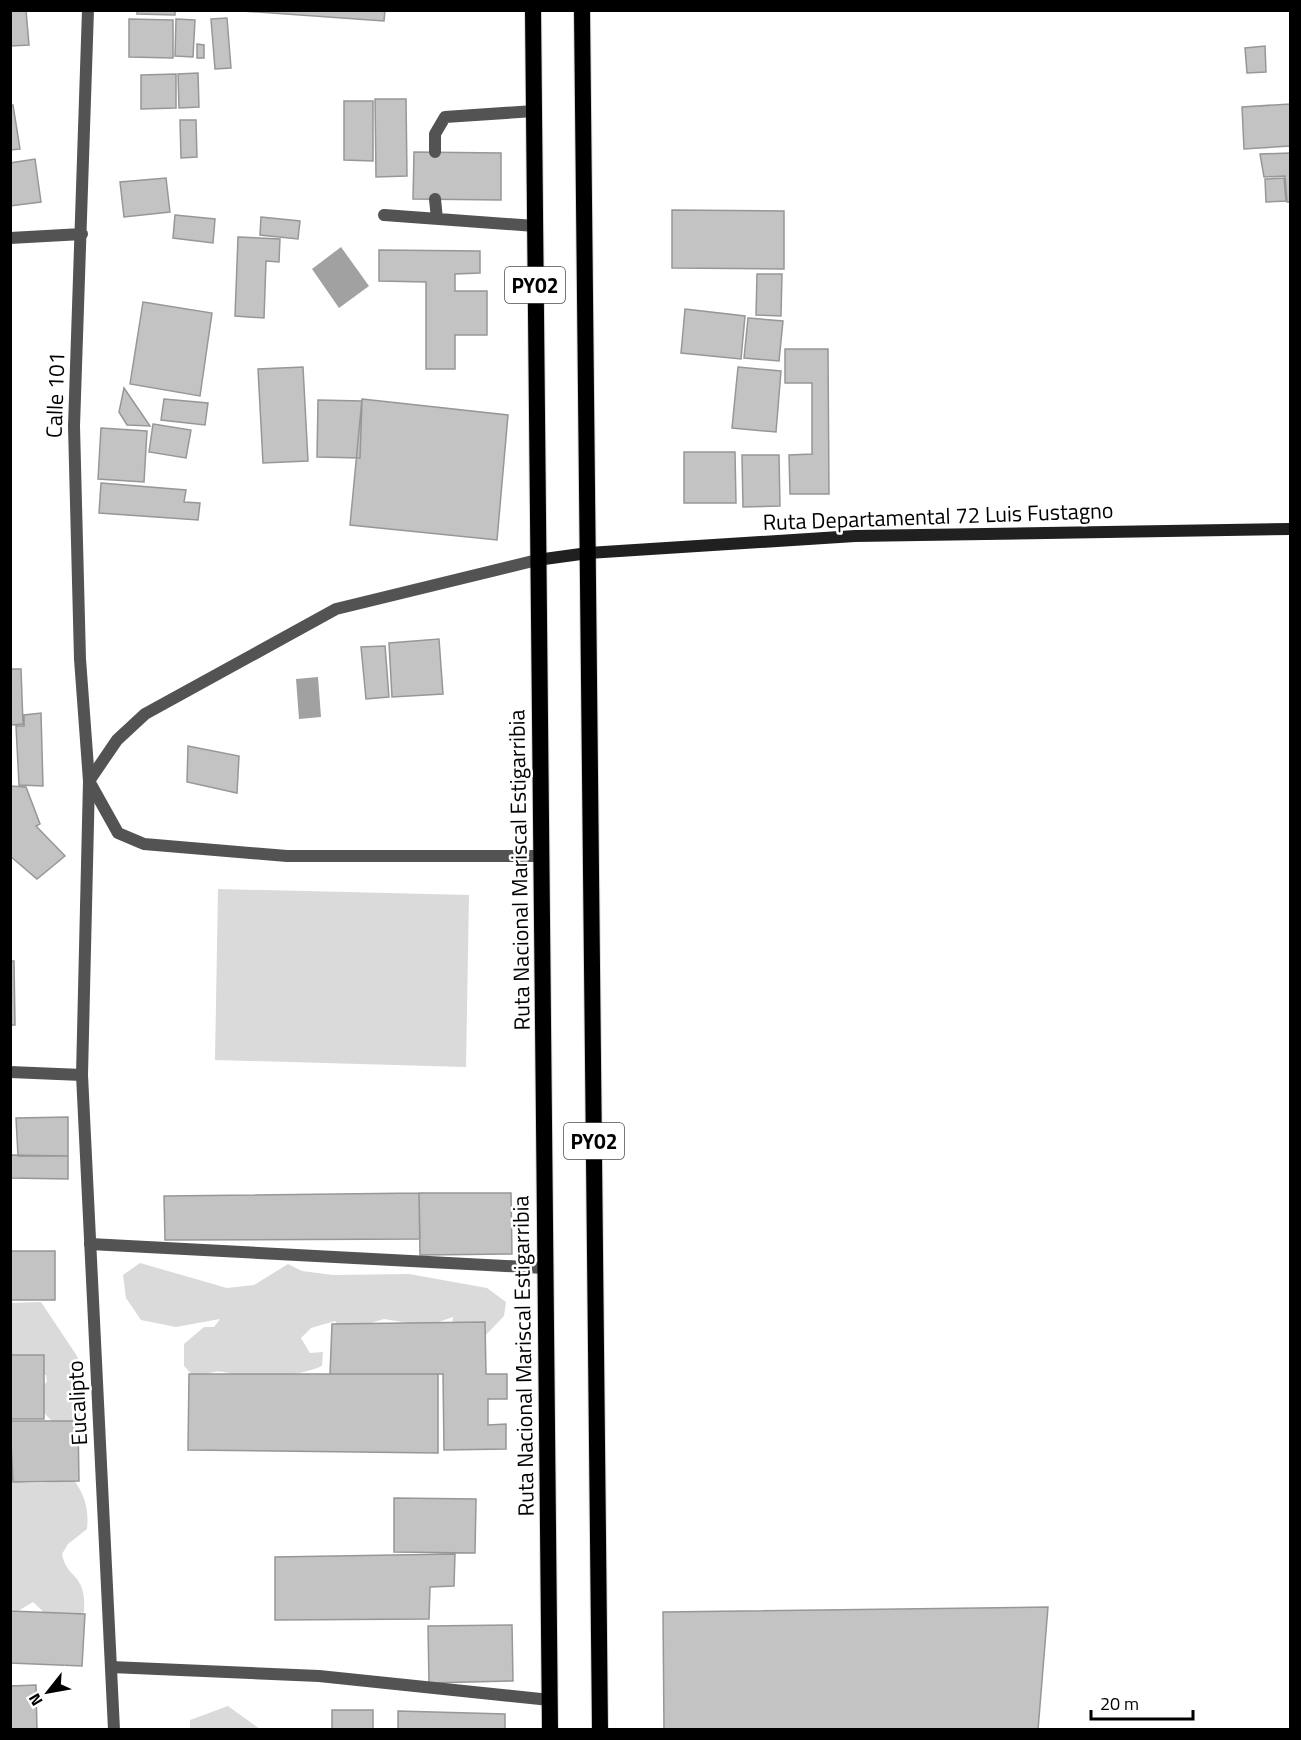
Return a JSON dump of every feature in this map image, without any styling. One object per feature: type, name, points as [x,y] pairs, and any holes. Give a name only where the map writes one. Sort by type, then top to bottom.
[{"type":"highway","name":"Ruta Nacional Mariscal Estigarribia","points":[[533,10],[550,1730]]},
{"type":"highway","name":"PY02","points":[[582,10],[600,1730]]},
{"type":"main road","name":"Ruta Departamental 72 Luis Fustagno","points":[[537,560],[588,553],[855,536],[1290,529]]},
{"type":"street","name":"Calle 101","points":[[82,1075],[88,781],[80,659],[74,426],[88,10]]},
{"type":"street","points":[[435,152],[435,134],[445,117],[534,111]]},
{"type":"street","points":[[435,199],[436,219]]},
{"type":"street","points":[[384,215],[535,226]]},
{"type":"street","points":[[10,238],[82,234]]},
{"type":"street","points":[[537,560],[336,609],[145,714],[117,740],[88,781],[118,833],[144,844],[287,856],[543,856]]},
{"type":"street","points":[[10,1072],[82,1075]]},
{"type":"street","name":"Eucalipto","points":[[82,1075],[114,1730]]},
{"type":"street","points":[[90,1244],[544,1268]]},
{"type":"street","points":[[111,1667],[319,1676],[550,1700]]},
{"type":"shaded area","points":[[341,247],[369,286],[339,308],[312,269]]},
{"type":"shaded area","points":[[318,677],[321,717],[299,719],[296,679]]},
{"type":"shaded area","points":[[218,889],[469,895],[466,1067],[215,1060]]},
{"type":"shaded area","points":[[140,1263],[227,1288],[254,1285],[288,1264],[302,1271],[333,1275],[409,1274],[487,1288],[506,1302],[504,1316],[481,1340],[451,1336],[453,1317],[427,1326],[384,1319],[343,1331],[335,1321],[311,1328],[301,1338],[310,1353],[323,1352],[322,1366],[315,1369],[297,1374],[257,1378],[217,1371],[196,1379],[184,1366],[184,1344],[204,1327],[214,1327],[220,1319],[176,1327],[141,1320],[126,1298],[123,1275]]},
{"type":"shaded area","points":[[41,1302],[77,1356],[82,1369],[80,1415],[75,1421],[54,1423],[39,1408],[42,1389],[47,1381],[46,1375],[32,1376],[11,1354],[10,1303]]},
{"type":"shaded area","points":[[10,1439],[15,1444],[19,1482],[74,1480],[85,1503],[87,1529],[68,1544],[62,1554],[64,1562],[82,1590],[84,1612],[67,1623],[53,1621],[33,1602],[18,1611],[11,1609]]},
{"type":"shaded area","points":[[228,1706],[260,1729],[190,1729],[190,1720]]},
{"type":"building","points":[[10,10],[26,10],[29,45],[10,46]]},
{"type":"building","points":[[137,10],[175,10],[175,15],[137,14]]},
{"type":"building","points":[[229,10],[385,10],[384,21]]},
{"type":"building","points":[[227,18],[231,68],[215,69],[211,19]]},
{"type":"building","points":[[129,19],[173,20],[173,58],[129,57]]},
{"type":"building","points":[[176,19],[195,20],[193,57],[175,56]]},
{"type":"building","points":[[197,44],[204,45],[204,58],[197,58]]},
{"type":"building","points":[[1265,46],[1266,72],[1247,73],[1245,48]]},
{"type":"building","points":[[198,73],[199,107],[179,108],[178,74]]},
{"type":"building","points":[[176,74],[176,108],[141,109],[141,75]]},
{"type":"building","points":[[375,99],[406,99],[407,176],[376,177]]},
{"type":"building","points":[[344,101],[373,101],[373,161],[344,160]]},
{"type":"building","points":[[1290,104],[1290,146],[1244,149],[1242,107]]},
{"type":"building","points":[[10,105],[13,105],[20,149],[10,150]]},
{"type":"building","points":[[180,120],[196,120],[197,157],[181,158]]},
{"type":"building","points":[[414,152],[501,153],[501,200],[413,199]]},
{"type":"building","points":[[1290,153],[1290,202],[1287,202],[1285,176],[1264,177],[1260,154]]},
{"type":"building","points":[[35,159],[41,202],[10,206],[10,163]]},
{"type":"building","points":[[166,178],[170,212],[124,217],[120,182]]},
{"type":"building","points":[[1284,178],[1286,201],[1266,202],[1265,179]]},
{"type":"building","points":[[672,210],[784,211],[784,269],[672,268]]},
{"type":"building","points":[[175,215],[215,219],[213,243],[173,238]]},
{"type":"building","points":[[261,217],[300,221],[298,239],[260,235]]},
{"type":"building","points":[[238,237],[280,239],[279,262],[266,261],[264,318],[235,316]]},
{"type":"building","points":[[379,250],[480,251],[480,273],[455,274],[455,291],[487,291],[487,335],[455,335],[455,369],[426,369],[426,282],[379,281]]},
{"type":"building","points":[[757,274],[782,274],[781,316],[756,315]]},
{"type":"building","points":[[143,302],[212,313],[200,396],[130,384]]},
{"type":"building","points":[[685,309],[745,316],[741,359],[681,353]]},
{"type":"building","points":[[748,318],[783,321],[779,361],[744,358]]},
{"type":"building","points":[[785,349],[828,349],[829,494],[790,494],[789,455],[812,454],[812,383],[785,383]]},
{"type":"building","points":[[303,367],[308,461],[263,463],[258,369]]},
{"type":"building","points":[[738,367],[781,371],[776,432],[732,428]]},
{"type":"building","points":[[124,388],[150,426],[127,425],[119,412]]},
{"type":"building","points":[[164,399],[208,403],[205,425],[161,420]]},
{"type":"building","points":[[362,399],[508,415],[497,540],[350,525]]},
{"type":"building","points":[[318,400],[362,401],[360,458],[317,457]]},
{"type":"building","points":[[153,424],[191,430],[186,458],[149,452]]},
{"type":"building","points":[[101,428],[147,431],[144,482],[98,479]]},
{"type":"building","points":[[684,452],[735,452],[736,503],[684,503]]},
{"type":"building","points":[[742,455],[779,455],[780,506],[743,507]]},
{"type":"building","points":[[101,483],[186,490],[184,502],[200,503],[198,520],[99,513]]},
{"type":"building","points":[[439,639],[443,694],[392,697],[389,643]]},
{"type":"building","points":[[385,646],[389,697],[366,699],[361,647]]},
{"type":"building","points":[[10,669],[21,669],[23,724],[10,725]]},
{"type":"building","points":[[41,713],[43,786],[19,785],[16,726],[24,726],[24,715]]},
{"type":"building","points":[[188,746],[239,756],[237,793],[187,782]]},
{"type":"building","points":[[10,786],[26,787],[40,824],[36,826],[65,856],[37,879],[10,856]]},
{"type":"building","points":[[10,961],[14,961],[15,1025],[10,1025]]},
{"type":"building","points":[[68,1117],[68,1156],[18,1156],[16,1118]]},
{"type":"building","points":[[10,1155],[68,1156],[68,1179],[10,1178]]},
{"type":"building","points":[[419,1193],[420,1239],[165,1240],[164,1196]]},
{"type":"building","points":[[419,1193],[511,1193],[512,1254],[420,1255]]},
{"type":"building","points":[[10,1251],[55,1251],[55,1300],[10,1300]]},
{"type":"building","points":[[485,1322],[486,1374],[507,1374],[507,1399],[488,1399],[488,1425],[506,1424],[506,1449],[444,1450],[443,1374],[330,1374],[332,1324]]},
{"type":"building","points":[[10,1355],[44,1355],[44,1419],[10,1419]]},
{"type":"building","points":[[189,1374],[438,1374],[438,1453],[188,1450]]},
{"type":"building","points":[[10,1421],[78,1421],[79,1481],[13,1482]]},
{"type":"building","points":[[394,1498],[476,1499],[475,1553],[394,1552]]},
{"type":"building","points":[[455,1554],[454,1586],[430,1587],[429,1619],[275,1620],[275,1557]]},
{"type":"building","points":[[1048,1607],[1038,1730],[664,1730],[663,1612]]},
{"type":"building","points":[[10,1611],[85,1614],[82,1666],[10,1663]]},
{"type":"building","points":[[512,1625],[513,1681],[429,1683],[428,1626]]},
{"type":"building","points":[[36,1685],[37,1730],[10,1730],[10,1686]]},
{"type":"building","points":[[332,1710],[373,1710],[373,1730],[332,1730]]},
{"type":"building","points":[[398,1711],[505,1714],[505,1730],[398,1730]]}]
